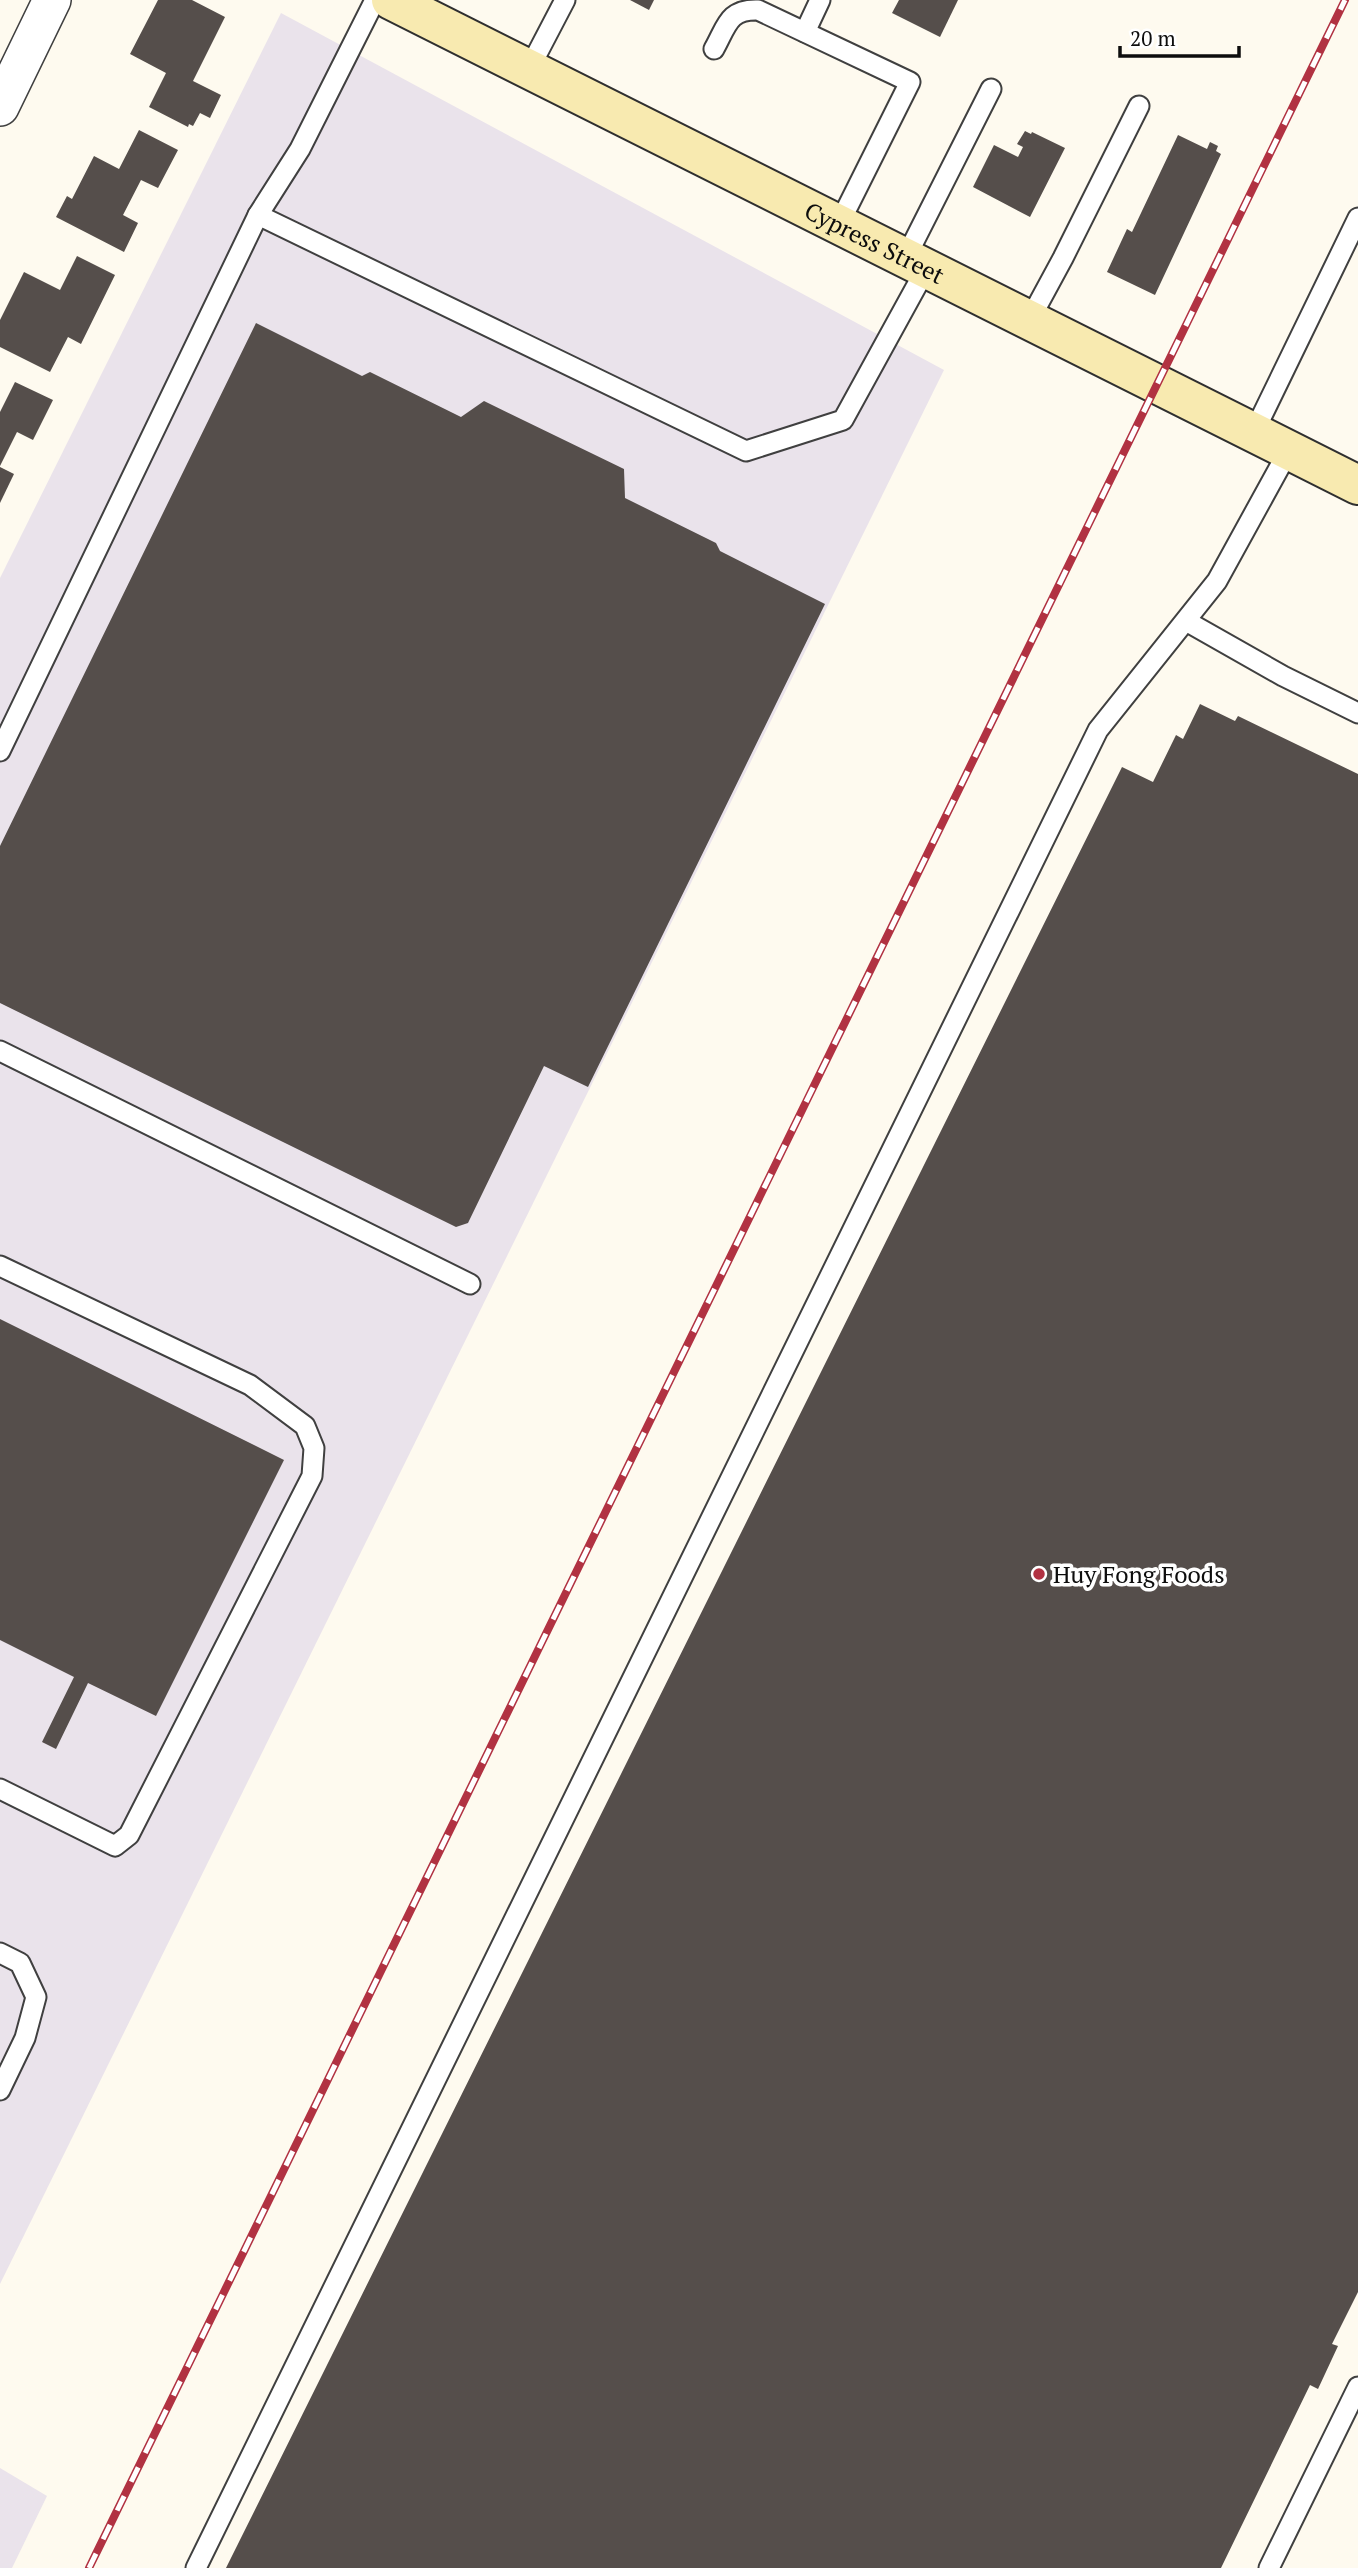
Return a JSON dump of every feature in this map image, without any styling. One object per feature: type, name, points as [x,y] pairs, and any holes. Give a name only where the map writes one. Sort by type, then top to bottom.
[{"type":"street","points":[[0,107],[52,0]]},
{"type":"street","name":"Cypress Street","points":[[391,0],[1030,318],[1358,485]]},
{"type":"lane","points":[[0,751],[258,215],[300,149],[375,0]]},
{"type":"lane","points":[[529,69],[565,0]]},
{"type":"lane","points":[[804,32],[820,0]]},
{"type":"lane","points":[[714,49],[733,14],[743,10],[758,10],[909,82],[839,224]]},
{"type":"lane","points":[[258,215],[746,452],[843,420],[916,262],[991,89]]},
{"type":"lane","points":[[1030,318],[1139,106]]},
{"type":"lane","points":[[1254,432],[1358,218]]},
{"type":"lane","points":[[196,2568],[1098,730],[1217,581],[1289,450]]},
{"type":"lane","points":[[1186,621],[1283,676],[1358,713]]},
{"type":"lane","points":[[0,1051],[470,1284]]},
{"type":"lane","points":[[0,1266],[250,1385],[305,1426],[314,1448],[312,1476],[129,1835],[115,1846],[0,1789]]},
{"type":"lane","points":[[0,1953],[20,1963],[36,1997],[25,2038],[0,2090]]},
{"type":"lane","points":[[1269,2568],[1358,2387]]},
{"type":"shaded area","points":[[281,13],[944,370],[0,2284],[0,578]]},
{"type":"shaded area","points":[[0,2468],[47,2496],[12,2568],[0,2568]]},
{"type":"building","points":[[158,0],[192,0],[225,17],[193,81],[221,95],[210,118],[200,113],[193,126],[189,124],[188,127],[149,107],[166,73],[130,54]]},
{"type":"building","points":[[630,0],[654,0],[649,10]]},
{"type":"building","points":[[899,0],[958,0],[940,37],[892,13]]},
{"type":"building","points":[[139,130],[178,150],[158,188],[141,180],[123,215],[138,223],[124,252],[56,217],[67,196],[72,199],[94,156],[119,169]]},
{"type":"building","points":[[1025,131],[1065,148],[1030,217],[973,187],[994,145],[1018,157],[1023,147],[1017,144]]},
{"type":"building","points":[[1178,135],[1207,149],[1210,142],[1218,146],[1216,151],[1221,154],[1155,295],[1107,272],[1127,229],[1132,232]]},
{"type":"building","points":[[77,256],[115,275],[81,344],[68,337],[50,372],[0,347],[0,320],[24,272],[60,290]]},
{"type":"building","points":[[256,323],[362,376],[370,372],[461,417],[484,401],[624,469],[625,498],[716,543],[720,551],[825,604],[588,1087],[544,1066],[468,1223],[456,1227],[0,1003],[0,846]]},
{"type":"building","points":[[15,382],[53,400],[33,440],[17,432],[0,466],[0,412]]},
{"type":"building","points":[[0,467],[14,474],[0,503]]},
{"type":"building","name":"Huy Fong Foods","points":[[1200,704],[1235,721],[1238,716],[1358,774],[1358,2292],[1332,2344],[1338,2346],[1318,2389],[1310,2385],[1221,2568],[226,2568],[1122,767],[1153,782],[1176,735],[1183,739]]},
{"type":"building","points":[[0,1319],[284,1460],[156,1716],[88,1683],[56,1749],[42,1742],[74,1677],[0,1640]]},
{"type":"railway","points":[[89,2568],[1345,0]]},
{"type":"place","name":"Huy Fong Foods","points":[[1039,1574]]}]
